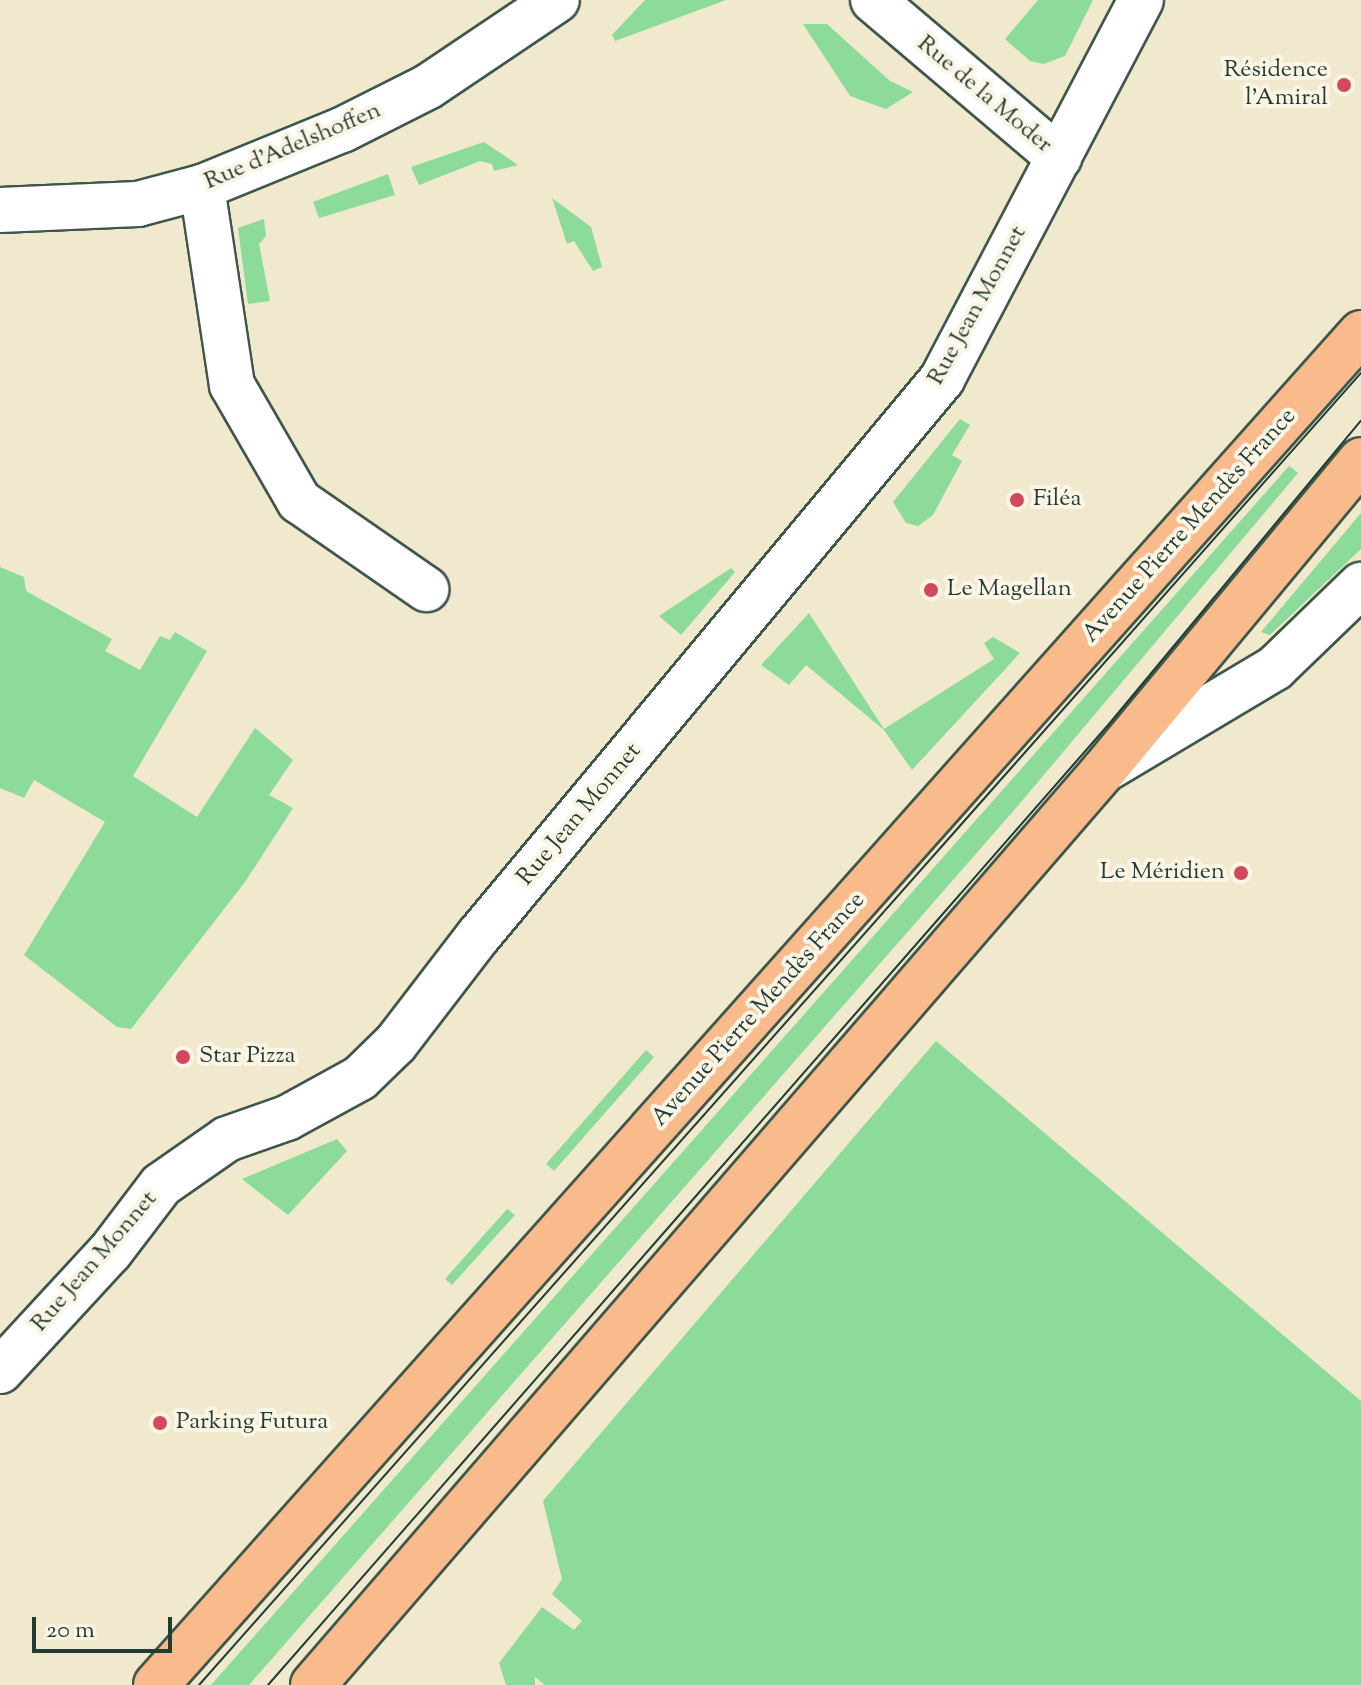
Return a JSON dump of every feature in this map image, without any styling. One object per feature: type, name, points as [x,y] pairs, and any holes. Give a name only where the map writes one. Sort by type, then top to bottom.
[{"type":"main road","name":"Avenue Pierre Mendès France","points":[[156,1685],[1361,333]]},
{"type":"main road","points":[[313,1685],[1103,771],[1361,460]]},
{"type":"street","name":"Rue d'Adelshoffen","points":[[0,210],[138,204],[202,187],[342,130],[429,86],[557,0]]},
{"type":"street","name":"Rue de la Moder","points":[[873,0],[1059,158]]},
{"type":"street","name":"Rue Jean Monnet","points":[[0,1371],[110,1252],[161,1185],[227,1139],[287,1118],[360,1078],[396,1043],[479,935],[942,379],[1141,0]]},
{"type":"street","points":[[202,187],[232,385],[299,501],[426,589]]},
{"type":"street","points":[[1103,771],[1275,668],[1361,585]]},
{"type":"green space","points":[[645,0],[726,0],[615,41],[612,35]]},
{"type":"green space","points":[[1038,0],[1093,0],[1065,56],[1044,64],[1030,61],[1005,39]]},
{"type":"green space","points":[[803,24],[827,24],[890,81],[913,92],[886,109],[850,96]]},
{"type":"green space","points":[[484,142],[518,165],[494,171],[492,164],[480,161],[419,185],[411,167]]},
{"type":"green space","points":[[388,174],[395,195],[319,218],[313,202]]},
{"type":"green space","points":[[552,198],[591,227],[602,267],[593,271],[574,241],[567,244]]},
{"type":"green space","points":[[264,219],[266,236],[259,244],[270,301],[248,304],[238,228]]},
{"type":"green space","points":[[960,419],[970,425],[952,455],[962,461],[933,515],[918,526],[906,523],[893,502]]},
{"type":"green space","points":[[1289,466],[1298,473],[1016,808],[249,1685],[211,1685]]},
{"type":"green space","points":[[1361,513],[1361,549],[1270,635],[1261,632]]},
{"type":"green space","points":[[0,567],[24,577],[26,591],[112,639],[105,651],[140,670],[160,636],[170,640],[175,632],[207,651],[133,776],[197,817],[255,728],[293,760],[269,795],[293,808],[245,882],[131,1029],[117,1027],[24,955],[105,822],[34,780],[24,798],[0,788]]},
{"type":"green space","points":[[731,568],[735,572],[681,635],[659,616]]},
{"type":"green space","points":[[809,613],[884,729],[994,659],[984,643],[993,637],[1020,653],[912,770],[884,730],[806,665],[789,685],[761,665]]},
{"type":"green space","points":[[936,1041],[1361,1401],[1361,1685],[545,1685],[535,1677],[535,1685],[506,1685],[499,1663],[542,1607],[574,1630],[582,1621],[552,1594],[562,1579],[543,1501]]},
{"type":"green space","points":[[646,1050],[654,1057],[554,1171],[546,1164]]},
{"type":"green space","points":[[337,1139],[347,1151],[288,1215],[242,1179]]},
{"type":"green space","points":[[507,1209],[515,1215],[452,1285],[445,1279]]},
{"type":"tram line","points":[[199,1685],[1361,373]]},
{"type":"tram line","points":[[268,1685],[1109,724],[1361,421]]},
{"type":"place","name":"Résidence l'Amiral","points":[[1344,85]]},
{"type":"place","name":"Filéa","points":[[1017,500]]},
{"type":"place","name":"Le Magellan","points":[[931,590]]},
{"type":"place","name":"Le Méridien","points":[[1241,873]]},
{"type":"place","name":"Star Pizza","points":[[183,1057]]},
{"type":"place","name":"Parking Futura","points":[[160,1423]]}]
